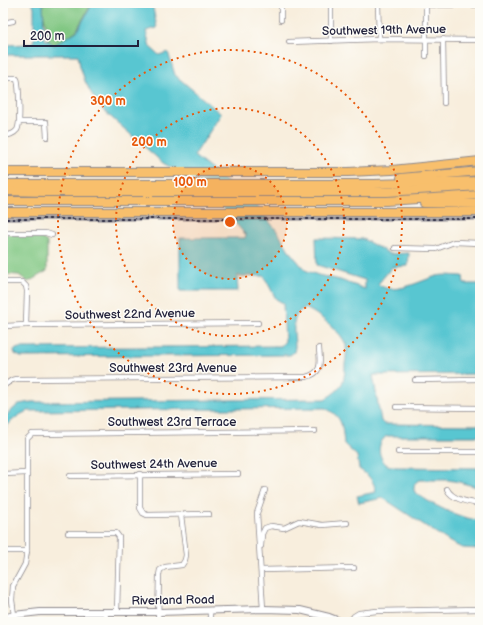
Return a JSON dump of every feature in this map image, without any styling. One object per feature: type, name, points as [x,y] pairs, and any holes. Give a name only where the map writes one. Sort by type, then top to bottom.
[{"type":"highway","points":[[3,172],[335,172],[399,169],[480,161]]},
{"type":"highway","points":[[387,190],[480,172]]},
{"type":"highway","points":[[3,184],[354,184],[377,180],[397,200],[434,204],[480,204]]},
{"type":"highway","points":[[387,190],[480,181]]},
{"type":"highway","points":[[3,200],[387,190],[480,186]]},
{"type":"highway","points":[[3,191],[223,192],[387,190],[480,194]]},
{"type":"highway","points":[[397,200],[480,194]]},
{"type":"highway","points":[[3,196],[48,199]]},
{"type":"highway","points":[[3,212],[480,212]]},
{"type":"street","points":[[281,3],[281,20]]},
{"type":"street","points":[[331,3],[331,41]]},
{"type":"street","points":[[378,3],[379,40]]},
{"type":"street","points":[[426,56],[426,4],[480,5]]},
{"type":"street","points":[[3,23],[13,21]]},
{"type":"street","name":"Southwest 19th Avenue","points":[[289,42],[427,39],[480,40]]},
{"type":"street","points":[[443,40],[444,103]]},
{"type":"street","points":[[3,78],[17,78],[20,122],[18,129],[14,133],[3,135]]},
{"type":"street","points":[[20,122],[46,122],[47,137]]},
{"type":"street","points":[[3,233],[42,233],[52,235]]},
{"type":"street","points":[[395,248],[436,249],[454,242],[480,243]]},
{"type":"street","points":[[3,282],[22,282],[26,286],[26,325]]},
{"type":"street","name":"Southwest 22nd Avenue","points":[[3,327],[26,325],[258,323]]},
{"type":"street","name":"Southwest 23rd Avenue","points":[[3,386],[16,379],[306,377],[314,375],[318,370],[320,363],[319,348]]},
{"type":"street","points":[[415,380],[480,379]]},
{"type":"street","points":[[396,407],[480,408]]},
{"type":"street","name":"Southwest 23rd Terrace","points":[[27,473],[27,439],[32,434],[315,431]]},
{"type":"street","points":[[398,452],[480,452]]},
{"type":"street","points":[[3,474],[27,473],[27,551],[25,564],[13,586],[12,600],[14,614]]},
{"type":"street","points":[[140,474],[140,508],[143,513],[147,515],[209,514]]},
{"type":"street","name":"Southwest 24th Avenue","points":[[70,476],[238,474]]},
{"type":"street","points":[[447,489],[449,493],[460,500],[480,504]]},
{"type":"street","points":[[263,609],[257,513],[265,490]]},
{"type":"street","points":[[158,622],[160,570],[182,565],[185,560],[186,555],[182,515]]},
{"type":"street","points":[[260,556],[262,534],[265,528],[271,526],[284,528],[299,521],[322,525],[347,523]]},
{"type":"street","points":[[68,533],[118,534],[117,612]]},
{"type":"street","points":[[3,551],[27,551]]},
{"type":"street","points":[[261,570],[354,568]]},
{"type":"street","name":"Riverland Road","points":[[3,618],[14,614],[40,612],[158,612],[263,609],[300,610],[329,617],[342,622]]},
{"type":"street","points":[[350,622],[358,613],[377,611],[480,609]]},
{"type":"street","points":[[210,610],[210,622]]},
{"type":"street","points":[[106,612],[106,622]]},
{"type":"green space","points":[[44,3],[92,3],[76,31],[54,46],[48,40],[43,10]]},
{"type":"green space","points":[[3,234],[37,235],[47,242],[47,271],[28,282],[19,275],[3,274]]},
{"type":"water","points":[[31,3],[43,3],[44,38],[54,45],[77,31],[93,3],[152,3],[157,28],[146,31],[150,47],[159,55],[168,52],[175,75],[221,114],[194,156],[255,204],[277,231],[290,252],[305,270],[365,289],[365,280],[317,265],[316,238],[363,239],[390,254],[409,253],[408,266],[392,267],[378,284],[384,288],[399,288],[443,275],[463,276],[464,284],[480,284],[480,374],[373,375],[381,421],[384,424],[480,425],[480,436],[387,436],[381,442],[379,449],[383,461],[387,465],[395,467],[480,468],[480,488],[448,480],[419,480],[416,482],[414,491],[427,501],[455,514],[480,520],[480,549],[462,548],[450,542],[383,498],[359,503],[357,496],[376,492],[374,484],[365,473],[359,469],[357,456],[344,444],[342,427],[338,418],[331,411],[325,408],[28,411],[14,419],[3,431],[3,418],[19,404],[31,402],[325,399],[338,389],[343,381],[346,355],[346,345],[340,334],[322,318],[305,308],[300,311],[295,320],[295,347],[294,352],[290,355],[21,357],[15,354],[14,350],[19,348],[281,346],[285,341],[283,303],[276,299],[264,276],[237,276],[238,291],[180,291],[180,238],[245,238],[246,235],[199,183],[163,163],[103,110],[91,93],[85,81],[78,55],[3,55],[3,45],[30,44],[34,40],[34,7]]},
{"type":"railway","points":[[3,219],[480,219]]}]
